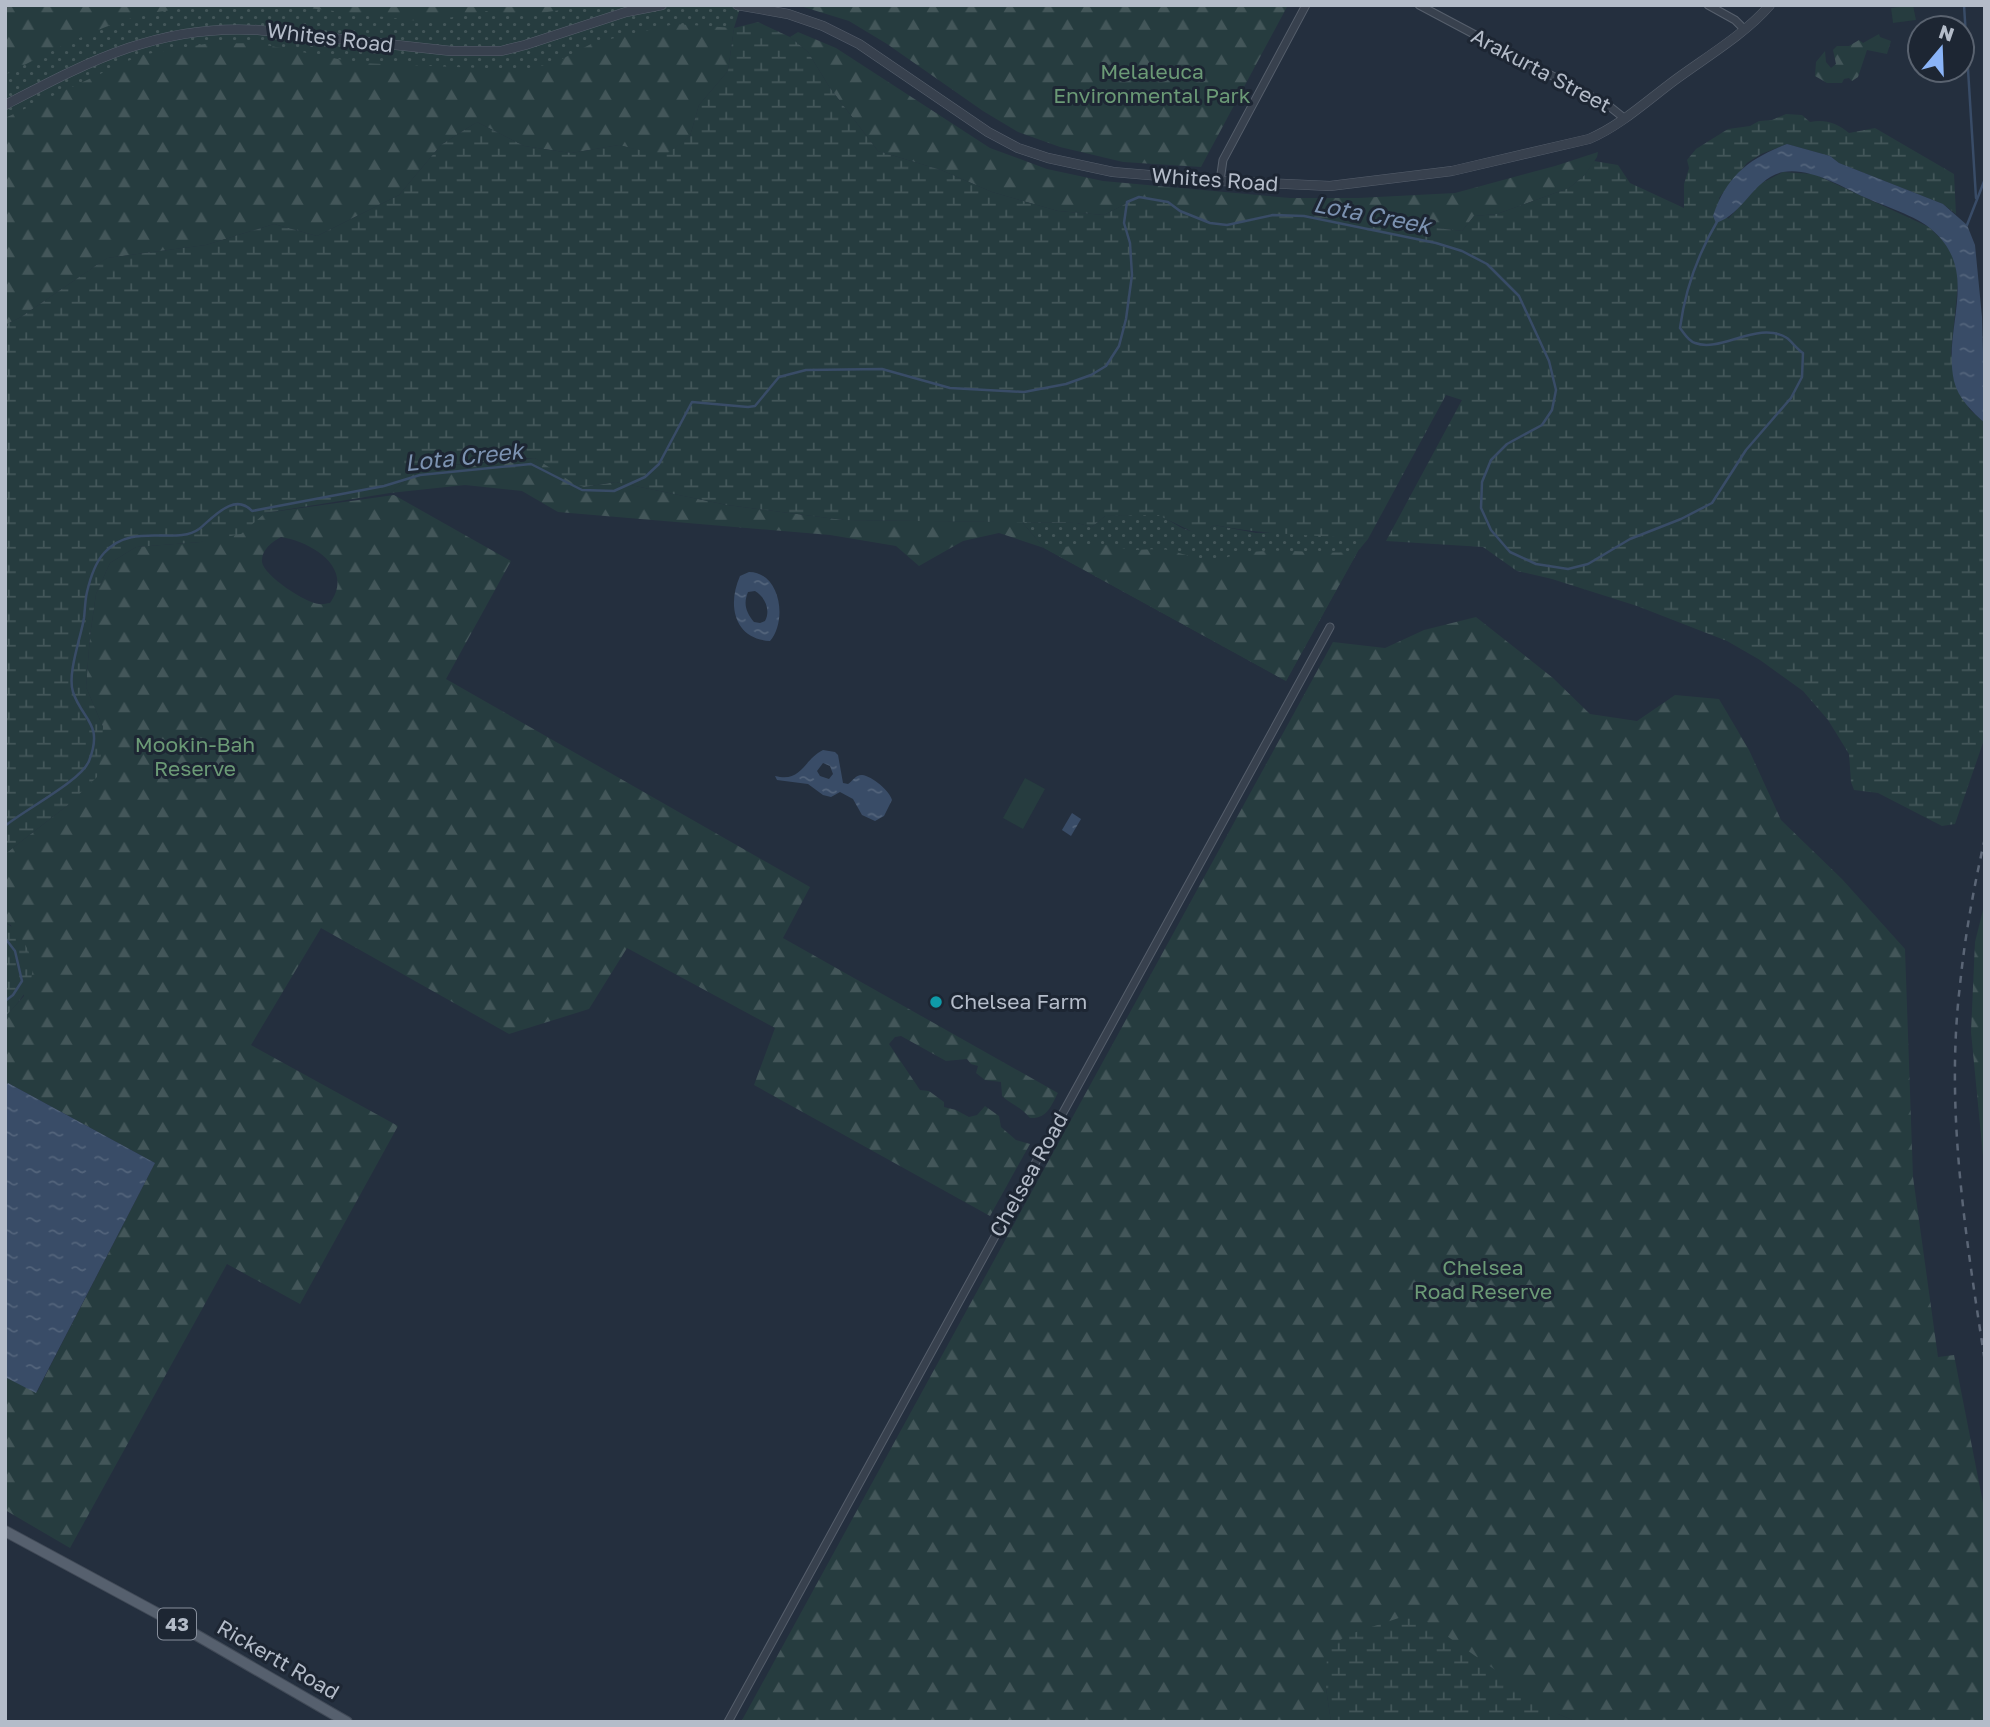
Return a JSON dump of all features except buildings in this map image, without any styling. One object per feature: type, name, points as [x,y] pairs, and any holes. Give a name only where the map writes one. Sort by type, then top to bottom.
[{"type":"main road","name":"Rickertt Road","points":[[5,1531],[179,1625],[347,1722]]},
{"type":"street","name":"Whites Road","points":[[5,105],[103,56],[145,42],[189,32],[258,30],[451,51],[501,51],[626,12],[662,5]]},
{"type":"street","name":"Whites Road","points":[[737,5],[789,14],[823,26],[870,51],[988,132],[1028,152],[1113,172],[1220,181],[1331,186],[1452,171],[1600,135],[1744,29],[1770,5]]},
{"type":"street","points":[[1220,181],[1223,160],[1306,5]]},
{"type":"street","name":"Arakurta Street","points":[[1419,5],[1609,106],[1624,118]]},
{"type":"street","points":[[1709,5],[1735,20],[1744,29]]},
{"type":"street","name":"Chelsea Road","points":[[728,1722],[1330,627]]},
{"type":"green space","points":[[5,5],[741,5],[734,28],[107,258],[5,325]]},
{"type":"green space","points":[[5,5],[205,5],[151,13],[114,24],[5,75]]},
{"type":"green space","points":[[283,5],[595,5],[520,16],[485,11],[427,22]]},
{"type":"green space","name":"Melaleuca Environmental Park","points":[[797,5],[1288,5],[1201,167],[1123,162],[1060,147],[1018,132],[849,21]]},
{"type":"green space","points":[[1913,5],[1915,14],[1906,14],[1906,21],[1893,23],[1891,8]]},
{"type":"green space","points":[[758,22],[790,37],[808,52],[830,88],[878,151],[941,170],[992,192],[1058,211],[1104,215],[1139,197],[1168,202],[1180,211],[1210,223],[1227,225],[1273,215],[1370,216],[1411,225],[1462,231],[1474,216],[1497,214],[1569,188],[1585,175],[1594,161],[1618,165],[1630,183],[1684,208],[1684,184],[1689,168],[1687,160],[1696,149],[1728,129],[1750,126],[1786,114],[1802,115],[1810,122],[1831,123],[1849,133],[1875,128],[1954,174],[1956,214],[1943,204],[1839,163],[1830,156],[1787,144],[1761,154],[1747,163],[1719,198],[1728,219],[1760,184],[1783,172],[1814,174],[1929,227],[1944,242],[1956,260],[1958,284],[1951,353],[1969,409],[1985,423],[1985,737],[1955,824],[1942,826],[1878,793],[1854,790],[1849,754],[1828,720],[1803,691],[1760,660],[1727,641],[1637,606],[1552,579],[1517,571],[1483,547],[1386,541],[1462,400],[1446,395],[1368,539],[1271,533],[1214,525],[1204,532],[1195,533],[1158,515],[1105,516],[1092,527],[1077,523],[844,520],[727,505],[616,482],[584,487],[573,483],[535,458],[522,458],[421,468],[390,493],[265,513],[241,534],[201,542],[136,547],[110,563],[96,594],[86,687],[103,727],[97,777],[68,805],[5,854],[5,325],[107,258],[206,245],[274,224],[317,236],[399,195],[441,145],[477,122],[524,146],[571,153],[619,145],[664,156],[690,136],[699,105],[728,71],[734,28]]},
{"type":"green space","points":[[675,24],[734,28],[728,71],[699,105],[690,136],[664,157],[619,145],[571,153],[524,146],[477,122],[441,145],[399,195],[317,236],[274,224],[206,245],[107,258],[5,325],[5,118],[141,55],[205,44],[255,43],[359,63],[527,70],[558,61],[593,43]]},
{"type":"green space","points":[[798,32],[836,48],[990,148],[1047,169],[1103,181],[1290,198],[1455,193],[1598,152],[1585,175],[1569,188],[1497,214],[1474,216],[1462,231],[1411,225],[1370,216],[1273,215],[1227,225],[1210,223],[1180,211],[1168,202],[1139,197],[1104,215],[1058,211],[992,192],[941,170],[878,151],[830,88],[808,52],[790,37]]},
{"type":"green space","points":[[1879,34],[1891,41],[1887,54],[1867,50],[1858,77],[1852,81],[1849,78],[1842,83],[1827,83],[1815,76],[1816,62],[1825,51],[1826,62],[1831,68],[1836,64],[1833,50],[1837,46],[1849,46],[1859,40],[1863,43]]},
{"type":"green space","points":[[535,458],[584,487],[616,482],[727,505],[844,520],[1022,522],[1044,548],[999,533],[963,541],[919,566],[896,546],[830,535],[558,512],[522,491],[465,485],[390,493],[421,468]]},
{"type":"green space","name":"Mookin-Bah Reserve","points":[[394,495],[511,561],[446,679],[810,887],[783,938],[1058,1093],[1044,1114],[1030,1118],[1002,1096],[1001,1082],[985,1080],[976,1073],[978,1066],[967,1059],[946,1061],[901,1036],[895,1037],[889,1044],[920,1090],[929,1091],[944,1102],[944,1107],[969,1117],[977,1115],[985,1106],[999,1116],[1001,1127],[1016,1140],[1030,1144],[990,1216],[754,1085],[775,1028],[627,948],[589,1009],[509,1034],[321,928],[251,1045],[398,1126],[300,1304],[227,1264],[70,1548],[5,1510],[5,1377],[37,1392],[155,1163],[8,1083],[5,1088],[5,1017],[24,996],[11,925],[5,923],[5,854],[68,805],[103,727],[86,687],[96,594],[110,563],[136,547],[201,542],[265,513]],"holes":[[[281,537],[317,551],[334,568],[336,590],[330,603],[320,604],[305,599],[286,588],[264,568],[263,554],[274,541]]]},
{"type":"green space","points":[[1158,514],[1179,527],[1199,532],[1214,525],[1256,533],[1280,532],[1368,539],[1358,551],[1286,681],[1044,548],[1022,522],[1077,523],[1092,527],[1105,516]]},
{"type":"green space","points":[[1102,544],[1135,550],[1168,550],[1215,560],[1258,551],[1358,551],[1286,681],[1044,548]]},
{"type":"green space","name":"Chelsea Road Reserve","points":[[1476,617],[1553,678],[1590,714],[1637,721],[1675,695],[1719,699],[1749,750],[1781,820],[1842,879],[1905,949],[1913,1177],[1938,1357],[1954,1355],[1985,1513],[1985,1720],[1577,1722],[1558,1714],[1326,1688],[1331,1722],[741,1722],[1333,642],[1385,648],[1424,630]]},
{"type":"green space","points":[[1025,778],[1045,789],[1023,829],[1003,818]]},
{"type":"green space","points":[[1985,902],[1985,1177],[1971,1032],[1975,942]]},
{"type":"green space","points":[[5,923],[14,929],[28,950],[32,971],[27,990],[5,1017]]},
{"type":"green space","points":[[1414,1613],[1558,1714],[1577,1722],[1331,1722],[1326,1688],[1327,1650],[1347,1635]]},
{"type":"water","points":[[1787,144],[1830,156],[1839,163],[1943,204],[1967,225],[1975,245],[1982,317],[1985,423],[1962,399],[1954,381],[1952,360],[1958,281],[1946,246],[1931,229],[1909,216],[1825,179],[1793,171],[1783,172],[1764,181],[1734,212],[1716,223],[1713,216],[1719,202],[1741,170],[1761,156]]},
{"type":"water","points":[[749,572],[760,574],[774,588],[778,599],[779,621],[770,641],[748,634],[737,619],[734,598],[740,576]],"holes":[[[755,591],[766,604],[767,613],[765,621],[760,623],[754,622],[746,604],[748,592]]]},
{"type":"water","points":[[823,750],[838,755],[843,783],[848,784],[862,775],[880,784],[892,800],[884,816],[875,821],[862,815],[853,799],[840,792],[831,797],[823,795],[808,784],[777,780],[775,776],[784,777],[797,773]],"holes":[[[823,763],[830,766],[833,774],[829,779],[820,776],[817,771]]]},
{"type":"water","points":[[1072,813],[1081,819],[1071,836],[1062,830]]},
{"type":"water","points":[[8,1083],[155,1163],[36,1393],[5,1377],[5,1088]]},
{"type":"waterway","points":[[1964,5],[1976,198]]},
{"type":"waterway","points":[[1967,225],[1985,179]]},
{"type":"waterway","name":"Lota Creek","points":[[5,826],[64,786],[84,769],[89,761],[93,748],[93,730],[73,692],[72,676],[90,582],[101,557],[115,543],[140,536],[189,534],[231,505],[238,504],[252,511],[384,486],[420,475],[531,464],[582,490],[614,491],[645,477],[659,464],[692,402],[755,406],[779,377],[806,370],[882,369],[950,388],[1024,392],[1066,384],[1106,366],[1119,346],[1132,275],[1130,243],[1124,223],[1127,202],[1139,197],[1168,202],[1180,211],[1210,223],[1227,225],[1273,215],[1304,216],[1436,243],[1462,251],[1487,264],[1519,296],[1549,361],[1556,390],[1552,410],[1542,425],[1507,444],[1491,460],[1482,482],[1481,508],[1491,530],[1510,552],[1536,564],[1568,569],[1588,564],[1630,539],[1681,519],[1712,503],[1746,450],[1791,398],[1802,377],[1803,353],[1787,338],[1776,333],[1752,334],[1705,345],[1690,341],[1680,328],[1694,272],[1718,220]]},
{"type":"waterway","name":"Lota Creek","points":[[5,938],[15,951],[22,981],[13,995],[5,1001]]},
{"type":"railway","points":[[1985,838],[1962,966],[1955,1080],[1960,1174],[1985,1362]]},
{"type":"place","name":"Chelsea Farm","points":[[936,1002]]}]
